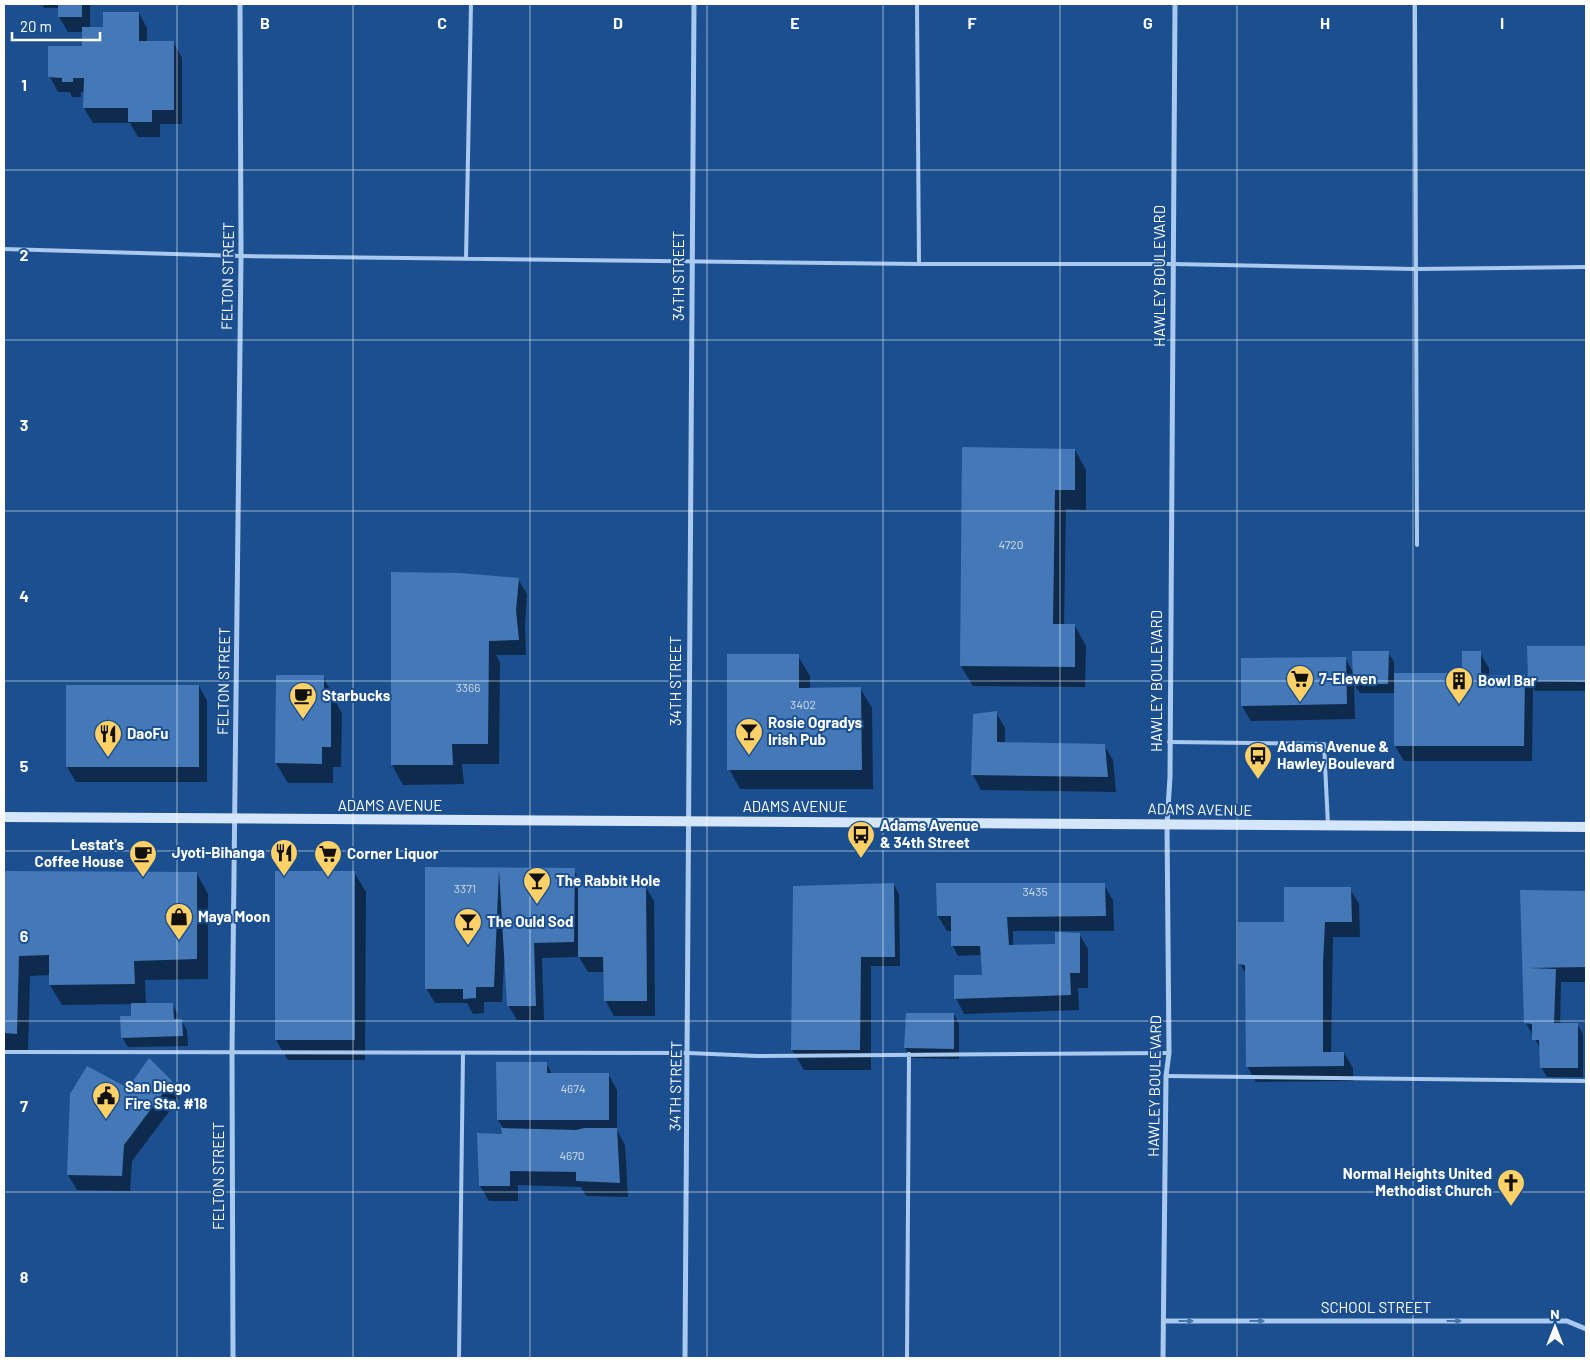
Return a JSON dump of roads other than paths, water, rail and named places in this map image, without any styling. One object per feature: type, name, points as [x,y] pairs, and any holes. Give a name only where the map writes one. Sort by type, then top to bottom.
[{"type":"main road","name":"ADAMS AVENUE","points":[[4,817],[1586,828]]},
{"type":"street","name":"FELTON STREET","points":[[233,1358],[232,1052],[241,256],[240,4]]},
{"type":"street","name":"34TH STREET","points":[[685,1358],[689,1053],[688,822],[694,4]]},
{"type":"street","name":"HAWLEY BOULEVARD","points":[[1164,1358],[1166,1076],[1169,1053],[1167,824],[1175,4]]},
{"type":"street","name":"SCHOOL STREET","points":[[1164,1321],[1568,1321],[1586,1329]]},
{"type":"lane","points":[[466,259],[471,4]]},
{"type":"lane","points":[[917,4],[919,264]]},
{"type":"lane","points":[[1415,4],[1417,545]]},
{"type":"lane","points":[[4,249],[241,256],[466,259],[919,264],[1173,264],[1415,269],[1586,267]]},
{"type":"lane","points":[[1169,742],[1324,744],[1328,826]]},
{"type":"lane","points":[[4,1052],[689,1053],[757,1056],[1169,1053]]},
{"type":"lane","points":[[459,1358],[463,1054]]},
{"type":"lane","points":[[906,1358],[909,1054]]},
{"type":"lane","points":[[1166,1076],[1586,1081]]},
{"type":"place","name":"7-Eleven","points":[[1300,703]]},
{"type":"place","name":"Bowl Bar","points":[[1459,705]]},
{"type":"place","name":"Starbucks","points":[[303,720]]},
{"type":"place","name":"Rosie Ogradys Irish Pub","points":[[749,756]]},
{"type":"place","name":"DaoFu","points":[[108,758]]},
{"type":"place","name":"Adams Avenue & Hawley Boulevard","points":[[1258,780]]},
{"type":"place","name":"Adams Avenue & 34th Street","points":[[861,859]]},
{"type":"place","name":"Jyoti-Bihanga","points":[[284,877]]},
{"type":"place","name":"Lestat's Coffee House","points":[[143,878]]},
{"type":"place","name":"Corner Liquor","points":[[328,878]]},
{"type":"place","name":"The Rabbit Hole","points":[[537,905]]},
{"type":"place","name":"Maya Moon","points":[[179,941]]},
{"type":"place","name":"The Ould Sod","points":[[468,946]]},
{"type":"place","name":"San Diego Fire Sta. #18","points":[[106,1120]]},
{"type":"place","name":"Normal Heights United Methodist Church","points":[[1511,1207]]}]
